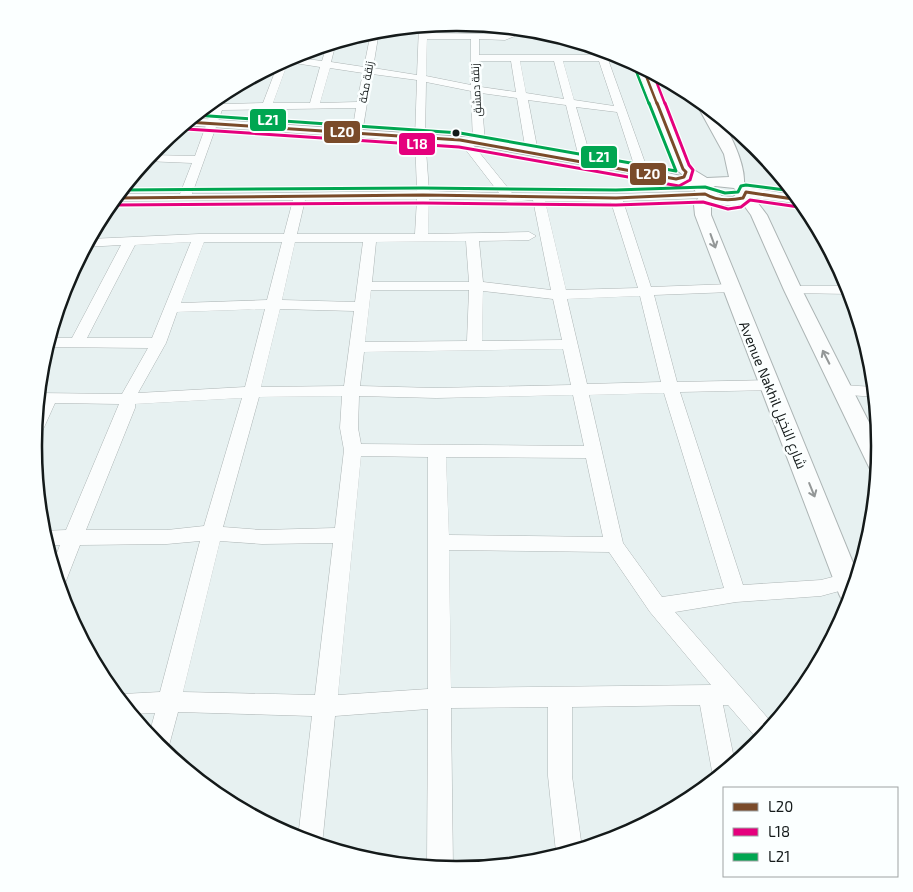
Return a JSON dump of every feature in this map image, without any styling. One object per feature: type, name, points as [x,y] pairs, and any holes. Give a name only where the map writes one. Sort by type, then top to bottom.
[{"type":"street","points":[[441,32],[475,38],[510,35]]},
{"type":"street","points":[[421,238],[423,195],[420,137],[423,33]]},
{"type":"street","name":"زنقة دمشق","points":[[475,38],[475,89],[479,142]]},
{"type":"street","name":"زنقة مكة","points":[[357,134],[374,40]]},
{"type":"street","points":[[314,106],[330,51]]},
{"type":"street","points":[[474,58],[558,58],[592,54]]},
{"type":"street","points":[[515,58],[532,152]]},
{"type":"street","points":[[558,58],[586,162]]},
{"type":"street","points":[[603,58],[642,171]]},
{"type":"street","points":[[301,62],[369,70],[475,89],[622,110]]},
{"type":"street","points":[[268,106],[281,70]]},
{"type":"street","points":[[647,78],[683,169],[681,176]]},
{"type":"street","points":[[218,107],[363,105]]},
{"type":"street","points":[[184,198],[213,124],[216,108]]},
{"type":"street","points":[[711,119],[735,164],[737,178],[742,190],[759,215],[793,290],[871,448]]},
{"type":"street","points":[[197,123],[479,142],[586,162],[681,176],[727,201],[740,199],[742,190]]},
{"type":"street","points":[[460,140],[470,148],[510,198]]},
{"type":"street","points":[[158,158],[199,160]]},
{"type":"street","points":[[124,198],[423,195],[510,198],[616,198],[705,190]]},
{"type":"street","name":"Avenue Nakhil شارع النخيل","points":[[705,190],[702,206],[703,215],[848,582]]},
{"type":"street","points":[[742,190],[789,198]]},
{"type":"street","points":[[161,736],[212,532],[275,304],[300,196]]},
{"type":"street","points":[[538,198],[614,545],[657,606],[761,727]]},
{"type":"street","points":[[616,198],[646,292],[671,389],[736,594]]},
{"type":"street","points":[[472,236],[476,286],[474,346]]},
{"type":"street","points":[[95,243],[200,238],[528,236]]},
{"type":"street","points":[[61,570],[127,408],[127,399],[158,343],[200,238]]},
{"type":"street","points":[[311,834],[353,450],[349,428],[351,391],[370,238]]},
{"type":"street","points":[[77,343],[130,241]]},
{"type":"street","points":[[364,286],[476,286],[560,295],[731,288]]},
{"type":"street","points":[[793,290],[841,290]]},
{"type":"street","points":[[171,308],[275,304],[361,307]]},
{"type":"street","points":[[55,343],[158,343]]},
{"type":"street","points":[[356,347],[570,344]]},
{"type":"street","points":[[45,398],[127,399],[252,392],[351,391],[436,393],[581,389],[671,389],[770,385]]},
{"type":"street","points":[[843,390],[868,392]]},
{"type":"street","points":[[353,450],[593,452]]},
{"type":"street","points":[[436,451],[439,542],[440,860]]},
{"type":"street","points":[[52,538],[167,537],[212,532],[262,537],[344,535]]},
{"type":"street","points":[[439,542],[614,545]]},
{"type":"street","points":[[657,606],[736,594],[846,588]]},
{"type":"street","points":[[709,695],[723,764]]},
{"type":"street","points":[[132,704],[170,702],[325,706],[439,698],[734,695]]},
{"type":"street","points":[[560,697],[560,776],[568,846]]},
{"type":"transit line","name":"L21","points":[[206,116],[460,133],[676,171],[637,73]]},
{"type":"transit line","name":"L20","points":[[197,123],[460,140],[676,179],[684,177],[686,172],[683,169],[647,78]]},
{"type":"transit line","name":"L18","points":[[189,129],[459,147],[675,186],[682,185],[690,180],[693,170],[689,165],[657,83]]},
{"type":"transit line","name":"L21","points":[[130,190],[423,188],[616,190],[705,187],[729,193],[738,192],[741,186],[746,185],[782,190]]},
{"type":"transit line","name":"L20","points":[[124,198],[423,195],[616,198],[705,194],[714,199],[728,201],[743,198],[746,192],[789,198]]},
{"type":"transit line","name":"L18","points":[[120,205],[423,203],[616,205],[703,202],[714,207],[734,209],[741,207],[750,200],[794,206]]}]
